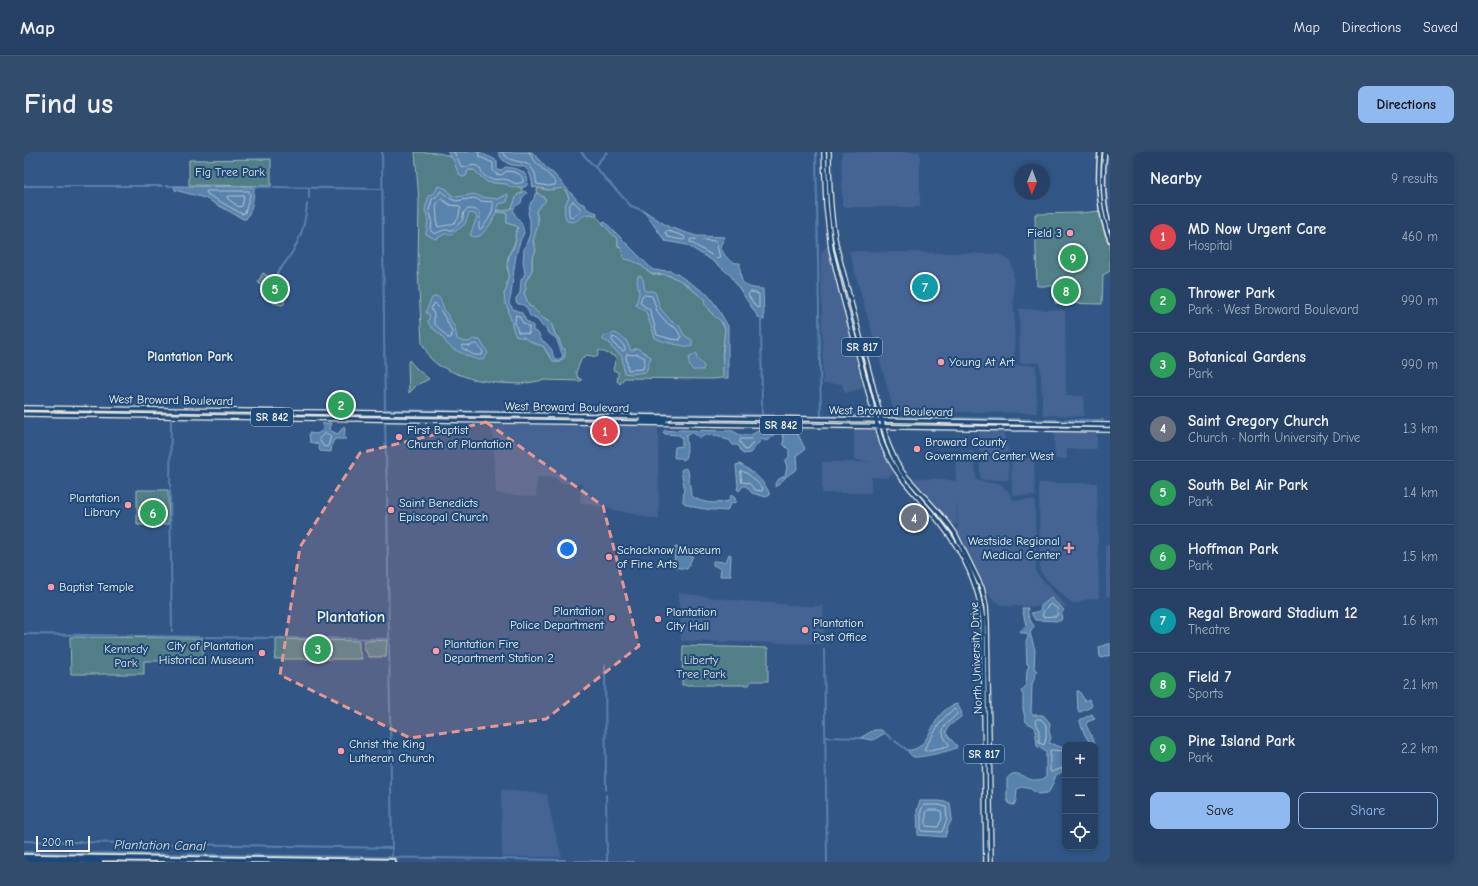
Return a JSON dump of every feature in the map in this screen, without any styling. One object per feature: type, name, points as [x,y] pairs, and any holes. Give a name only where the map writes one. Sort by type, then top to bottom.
[{"type":"highway","points":[[24,856],[172,859],[234,862]]},
{"type":"highway","points":[[160,862],[172,859]]},
{"type":"highway","points":[[24,861],[45,860],[100,862]]},
{"type":"highway","points":[[213,861],[393,862]]},
{"type":"main road","name":"SR 817","points":[[824,152],[826,204]]},
{"type":"main road","name":"SR 817","points":[[829,152],[831,210]]},
{"type":"main road","points":[[1100,152],[1098,193],[1103,218],[1110,240]]},
{"type":"main road","points":[[1104,152],[1102,172],[1103,193],[1110,228]]},
{"type":"main road","points":[[826,204],[831,210]]},
{"type":"main road","name":"North University Drive","points":[[826,204],[831,249],[876,421],[888,460],[910,490],[949,535],[973,577],[980,599],[983,621],[986,862]]},
{"type":"main road","name":"North University Drive","points":[[831,210],[837,249],[854,317],[881,420],[896,462],[910,482],[947,522],[955,533],[983,591],[988,620],[990,862]]},
{"type":"main road","points":[[838,277],[849,313],[854,317]]},
{"type":"main road","points":[[857,350],[862,354],[867,373],[869,375]]},
{"type":"main road","name":"West Broward Boulevard","points":[[24,408],[881,420],[1110,425]]},
{"type":"main road","points":[[154,416],[166,410]]},
{"type":"main road","points":[[268,417],[276,412]]},
{"type":"main road","points":[[322,418],[324,416],[342,416],[346,413]]},
{"type":"main road","name":"West Broward Boulevard","points":[[24,414],[1110,430]]},
{"type":"main road","points":[[347,418],[351,415],[372,414]]},
{"type":"main road","points":[[402,419],[408,414]]},
{"type":"main road","points":[[530,421],[535,418],[549,418],[552,416]]},
{"type":"main road","points":[[639,423],[642,420],[664,420],[669,418]]},
{"type":"main road","points":[[738,424],[745,419]]},
{"type":"main road","points":[[910,490],[918,490]]},
{"type":"main road","points":[[938,528],[940,523]]},
{"type":"main road","points":[[984,712],[989,718]]},
{"type":"highlighted area","points":[[486,422],[603,506],[639,646],[546,719],[410,738],[280,675],[300,547],[360,453]]},
{"type":"shaded area","points":[[842,152],[920,152],[920,207],[842,207]]},
{"type":"shaded area","points":[[828,245],[863,388],[845,393],[842,384],[823,384],[821,253]]},
{"type":"shaded area","points":[[849,251],[999,254],[1010,261],[1013,270],[1015,365],[1036,365],[1037,413],[894,411]]},
{"type":"shaded area","points":[[1019,309],[1065,310],[1066,396],[1084,396],[1084,416],[1043,415],[1040,363],[1020,363]]},
{"type":"shaded area","points":[[492,424],[658,426],[659,520],[580,502],[582,484],[560,483],[555,477],[537,477],[536,497],[496,493]]},
{"type":"shaded area","points":[[854,429],[874,430],[877,433],[885,457],[894,473],[887,478],[871,477],[871,493],[822,493],[822,462],[872,462],[854,460]]},
{"type":"shaded area","points":[[979,430],[1004,431],[1008,449],[1009,480],[984,480],[980,478]]},
{"type":"shaded area","points":[[1054,432],[1097,433],[1097,449],[1067,449],[1067,459],[1055,459]]},
{"type":"shaded area","points":[[955,451],[974,452],[976,480],[989,483],[999,483],[1009,492],[1013,500],[1035,500],[1036,573],[1067,607],[1002,606],[988,594],[958,533],[957,496],[957,524],[951,524],[909,478],[944,479],[955,481],[956,483]]},
{"type":"shaded area","points":[[1011,458],[1034,458],[1035,496],[1012,495]]},
{"type":"shaded area","name":"Westside Regional Medical Center","points":[[1039,483],[1097,483],[1099,598],[1087,599],[1078,603],[1071,603],[1045,578],[1040,571]]},
{"type":"shaded area","points":[[1106,545],[1110,545],[1110,596],[1106,596]]},
{"type":"shaded area","points":[[679,593],[732,600],[803,606],[823,606],[824,644],[681,641]]},
{"type":"shaded area","points":[[501,790],[547,794],[552,821],[562,857],[502,857]]},
{"type":"green space","points":[[415,152],[437,153],[451,157],[462,177],[466,176],[468,170],[474,170],[487,182],[507,184],[511,187],[522,188],[522,193],[517,195],[512,208],[506,211],[498,210],[498,212],[507,213],[507,223],[518,228],[515,235],[516,240],[508,257],[507,268],[509,273],[507,288],[504,294],[515,334],[543,346],[555,362],[559,362],[563,359],[563,349],[560,346],[559,339],[555,334],[551,323],[529,306],[524,293],[526,289],[525,282],[532,270],[532,259],[536,250],[533,240],[538,221],[536,211],[544,202],[545,198],[536,193],[538,188],[547,190],[562,188],[566,191],[569,198],[565,208],[566,219],[586,214],[596,216],[618,240],[618,246],[622,250],[624,259],[633,260],[655,275],[664,274],[680,280],[704,299],[712,314],[719,318],[725,329],[722,355],[723,378],[624,378],[620,384],[617,381],[618,372],[613,370],[616,357],[599,350],[597,357],[587,355],[582,358],[576,372],[581,381],[545,380],[520,384],[498,383],[472,379],[438,365],[430,358],[422,343],[418,271],[419,200]]},
{"type":"green space","name":"Fig Tree Park","points":[[271,159],[271,186],[189,185],[189,160]]},
{"type":"green space","points":[[1099,211],[1110,245],[1110,271],[1103,275],[1102,304],[1055,303],[1055,286],[1037,286],[1035,214],[1082,213]]},
{"type":"green space","points":[[263,273],[287,288],[284,304],[273,303],[266,291],[258,282]]},
{"type":"green space","points":[[409,360],[429,379],[417,385],[409,393],[408,363]]},
{"type":"green space","points":[[137,490],[168,490],[169,524],[137,525]]},
{"type":"green space","name":"Kennedy Park","points":[[70,637],[202,638],[204,661],[144,661],[144,674],[71,674]]},
{"type":"green space","points":[[276,639],[359,641],[359,650],[362,659],[274,659],[276,652]]},
{"type":"green space","points":[[387,640],[386,657],[369,657],[364,648],[364,641]]},
{"type":"green space","name":"Liberty Tree Park","points":[[683,646],[768,648],[768,681],[751,681],[749,685],[682,685]]},
{"type":"water","points":[[447,152],[481,152],[497,161],[497,168],[499,171],[505,167],[518,169],[525,173],[528,180],[527,185],[525,187],[510,187],[507,184],[487,182],[474,170],[468,170],[466,176],[462,177],[459,174],[452,158]]},
{"type":"water","points":[[498,152],[532,152],[579,202],[585,205],[587,209],[597,213],[596,216],[586,214],[576,221],[567,221],[565,209],[569,198],[566,191],[562,188],[551,190],[533,187],[531,177],[525,167],[508,164],[502,159]]},
{"type":"water","points":[[174,186],[254,187],[254,195],[250,212],[246,219],[243,219],[205,198],[175,190]]},
{"type":"water","points":[[438,186],[447,189],[451,195],[457,197],[474,194],[482,197],[498,199],[508,194],[507,202],[498,204],[496,213],[490,225],[480,236],[473,237],[470,235],[477,217],[475,214],[469,213],[465,224],[452,234],[445,234],[435,239],[426,234],[428,221],[425,209],[429,195],[434,194]]},
{"type":"water","points":[[524,191],[527,193],[522,198],[521,203],[514,208],[514,213],[522,224],[524,233],[516,255],[509,303],[513,309],[522,313],[526,321],[533,326],[533,331],[538,333],[542,341],[545,342],[552,350],[555,359],[560,359],[563,356],[556,338],[547,332],[547,329],[542,326],[538,320],[530,316],[525,306],[516,302],[516,298],[520,293],[521,280],[525,274],[523,261],[524,250],[530,234],[530,220],[528,213],[535,194],[538,193],[546,200],[536,211],[538,224],[533,242],[536,250],[532,259],[532,270],[525,283],[526,289],[524,293],[529,306],[551,323],[562,348],[565,349],[565,357],[559,362],[553,361],[543,346],[533,343],[523,337],[517,337],[508,313],[509,310],[505,303],[504,294],[507,288],[509,274],[507,264],[510,251],[513,249],[516,240],[515,235],[518,228],[507,223],[507,213],[498,212],[498,210],[506,211],[512,208],[517,195]]},
{"type":"water","points":[[643,210],[669,227],[696,236],[725,237],[720,246],[725,256],[733,262],[740,263],[742,280],[746,286],[763,289],[764,320],[758,317],[731,276],[716,263],[687,245],[665,241]]},
{"type":"water","points":[[604,221],[653,270],[671,271],[677,274],[707,294],[715,304],[728,326],[728,378],[723,378],[725,329],[722,322],[705,305],[704,299],[683,282],[671,276],[652,274],[636,262],[624,259],[622,250],[618,245],[618,240],[602,223]]},
{"type":"water","points":[[277,273],[282,278],[273,285],[281,292],[281,295],[276,298],[268,287]]},
{"type":"water","points":[[638,276],[641,276],[643,279],[645,291],[655,292],[660,308],[671,321],[679,325],[684,335],[692,340],[691,347],[668,343],[655,338],[646,312],[636,305],[639,293],[637,280]]},
{"type":"water","points":[[436,296],[440,298],[444,309],[455,328],[457,339],[469,342],[473,339],[480,340],[488,353],[484,359],[479,360],[472,358],[453,349],[447,344],[441,335],[430,326],[428,321],[430,315],[426,313],[426,311],[432,298]]},
{"type":"water","points":[[614,333],[626,340],[631,351],[637,348],[651,357],[646,372],[631,374],[624,373],[622,356],[612,348],[610,343],[603,340],[603,337]]},
{"type":"water","points":[[696,353],[697,359],[704,366],[703,370],[693,370],[690,366],[689,358]]},
{"type":"water","points":[[331,423],[329,428],[331,431],[338,434],[344,426],[344,435],[346,439],[335,439],[332,443],[331,452],[320,451],[318,444],[310,442],[309,433],[316,434],[321,432],[323,429],[322,424]]},
{"type":"water","points":[[665,430],[733,431],[740,435],[751,435],[763,430],[771,432],[774,436],[766,441],[762,439],[750,453],[743,454],[738,445],[733,445],[729,440],[720,436],[705,435],[700,438],[692,432],[686,436],[687,450],[685,459],[683,460],[682,458],[674,457],[675,447],[682,446],[682,438],[679,435],[665,434],[663,432]]},
{"type":"water","points":[[786,431],[797,432],[805,449],[796,456],[797,469],[776,487],[775,483],[785,476],[787,467],[785,461],[789,457],[789,450],[783,444],[784,438],[782,434]]},
{"type":"water","points":[[740,464],[758,477],[765,485],[770,495],[766,497],[752,493],[746,486],[743,486],[739,491],[737,489],[736,465]]},
{"type":"water","points":[[685,468],[688,470],[691,496],[700,501],[719,503],[729,501],[731,495],[735,498],[736,502],[730,504],[727,511],[704,509],[691,506],[683,502],[684,486],[681,470]]},
{"type":"water","points":[[675,547],[679,548],[681,553],[693,556],[687,569],[674,567]]},
{"type":"water","points":[[729,554],[731,555],[730,573],[732,576],[720,576],[721,569],[713,565],[713,561],[726,562]]},
{"type":"water","points":[[1051,598],[1064,610],[1061,614],[1062,619],[1060,621],[1035,620],[1031,613],[1040,611],[1041,606]]},
{"type":"water","points":[[1022,608],[1028,608],[1028,616],[1034,626],[1030,633],[1035,650],[1034,668],[1037,671],[1032,684],[1031,713],[1033,715],[1043,715],[1050,723],[1049,731],[1051,738],[1049,743],[1062,747],[1062,772],[1056,775],[1048,793],[1038,794],[1031,789],[1022,787],[1017,789],[1014,805],[1009,804],[1007,799],[1007,779],[1010,776],[1016,774],[1033,780],[1046,777],[1046,752],[1037,746],[1035,727],[1026,722],[1023,709],[1023,695],[1021,691],[1026,686],[1029,665],[1027,664],[1026,641],[1028,635],[1021,633],[1020,631],[1026,625]]},
{"type":"water","points":[[1110,643],[1110,655],[1102,658],[1100,657],[1099,647]]},
{"type":"water","points":[[1077,691],[1079,691],[1085,701],[1089,699],[1092,705],[1091,707],[1080,712],[1078,711]]},
{"type":"water","points":[[957,704],[962,716],[949,726],[946,732],[957,746],[956,748],[922,756],[914,757],[911,755],[907,750],[914,749],[924,742],[943,712]]},
{"type":"water","points":[[1092,714],[1095,719],[1087,722],[1086,725],[1094,742],[1088,740],[1080,720]]},
{"type":"water","points":[[874,730],[881,730],[885,733],[873,740],[860,738]]},
{"type":"water","points":[[920,801],[939,801],[950,803],[952,819],[945,837],[918,835],[917,810]]},
{"type":"waterway","points":[[382,152],[385,412]]},
{"type":"waterway","points":[[581,152],[631,206],[644,211]]},
{"type":"waterway","points":[[595,166],[607,152]]},
{"type":"waterway","points":[[816,152],[821,417]]},
{"type":"waterway","points":[[24,186],[53,186]]},
{"type":"waterway","points":[[57,186],[162,186]]},
{"type":"waterway","points":[[166,186],[174,186]]},
{"type":"waterway","points":[[254,187],[271,187]]},
{"type":"waterway","points":[[274,187],[382,189]]},
{"type":"waterway","points":[[309,189],[309,198]]},
{"type":"waterway","points":[[277,273],[289,257],[298,241],[304,224],[307,204]]},
{"type":"waterway","points":[[761,317],[762,415]]},
{"type":"waterway","points":[[386,410],[575,413]]},
{"type":"waterway","points":[[581,413],[774,415]]},
{"type":"waterway","points":[[784,416],[821,417],[868,415]]},
{"type":"waterway","points":[[885,417],[939,418]]},
{"type":"waterway","points":[[944,418],[1003,419]]},
{"type":"waterway","points":[[1008,419],[1038,420]]},
{"type":"waterway","points":[[170,487],[171,420]]},
{"type":"waterway","points":[[1041,420],[1061,420]]},
{"type":"waterway","points":[[1064,420],[1076,420]]},
{"type":"waterway","points":[[1079,420],[1103,420]]},
{"type":"waterway","points":[[385,422],[387,491]]},
{"type":"waterway","points":[[170,490],[172,631]]},
{"type":"waterway","points":[[387,494],[392,857]]},
{"type":"waterway","points":[[24,634],[203,637]]},
{"type":"waterway","points":[[206,637],[273,638]]},
{"type":"waterway","points":[[276,638],[390,639]]},
{"type":"waterway","points":[[824,650],[827,862]]},
{"type":"waterway","points":[[605,665],[606,790]]},
{"type":"waterway","points":[[885,733],[892,739]]},
{"type":"waterway","points":[[826,737],[860,738]]},
{"type":"waterway","points":[[895,741],[907,750]]},
{"type":"waterway","points":[[606,795],[607,862]]},
{"type":"waterway","points":[[24,841],[391,848]]},
{"type":"waterway","name":"Plantation Canal","points":[[24,852],[565,860]]},
{"type":"waterway","points":[[570,861],[634,862]]},
{"type":"place","name":"Field 3","points":[[1070,233]]},
{"type":"place","name":"Pine Island Park","points":[[1073,258]]},
{"type":"place","name":"Regal Broward Stadium 12","points":[[925,287]]},
{"type":"place","name":"South Bel Air Park","points":[[275,289]]},
{"type":"place","name":"Field 7","points":[[1066,291]]},
{"type":"place","name":"Young At Art","points":[[941,362]]},
{"type":"place","name":"Thrower Park","points":[[341,405]]},
{"type":"place","name":"MD Now Urgent Care","points":[[605,431]]},
{"type":"place","name":"First Baptist Church of Plantation","points":[[399,437]]},
{"type":"place","name":"Broward County Government Center West","points":[[917,449]]},
{"type":"place","name":"Plantation Library","points":[[128,505]]},
{"type":"place","name":"Saint Benedicts Episcopal Church","points":[[391,510]]},
{"type":"place","name":"Hoffman Park","points":[[153,513]]},
{"type":"place","name":"Saint Gregory Church","points":[[914,518]]},
{"type":"place","name":"Westside Regional Medical Center","points":[[1069,548]]},
{"type":"place","name":"Schacknow Museum of Fine Arts","points":[[609,557]]},
{"type":"place","name":"Baptist Temple","points":[[51,587]]},
{"type":"place","name":"Plantation Police Department","points":[[612,618]]},
{"type":"place","name":"Plantation City Hall","points":[[658,619]]},
{"type":"place","name":"Plantation Post Office","points":[[805,630]]},
{"type":"place","name":"Botanical Gardens","points":[[318,649]]},
{"type":"place","name":"Plantation Fire Department Station 2","points":[[436,651]]},
{"type":"place","name":"City of Plantation Historical Museum","points":[[262,653]]},
{"type":"place","name":"Christ the King Lutheran Church","points":[[341,751]]},
{"type":"district","name":"Plantation Park","points":[[190,356]]},
{"type":"district","name":"Plantation","points":[[351,617]]}]
